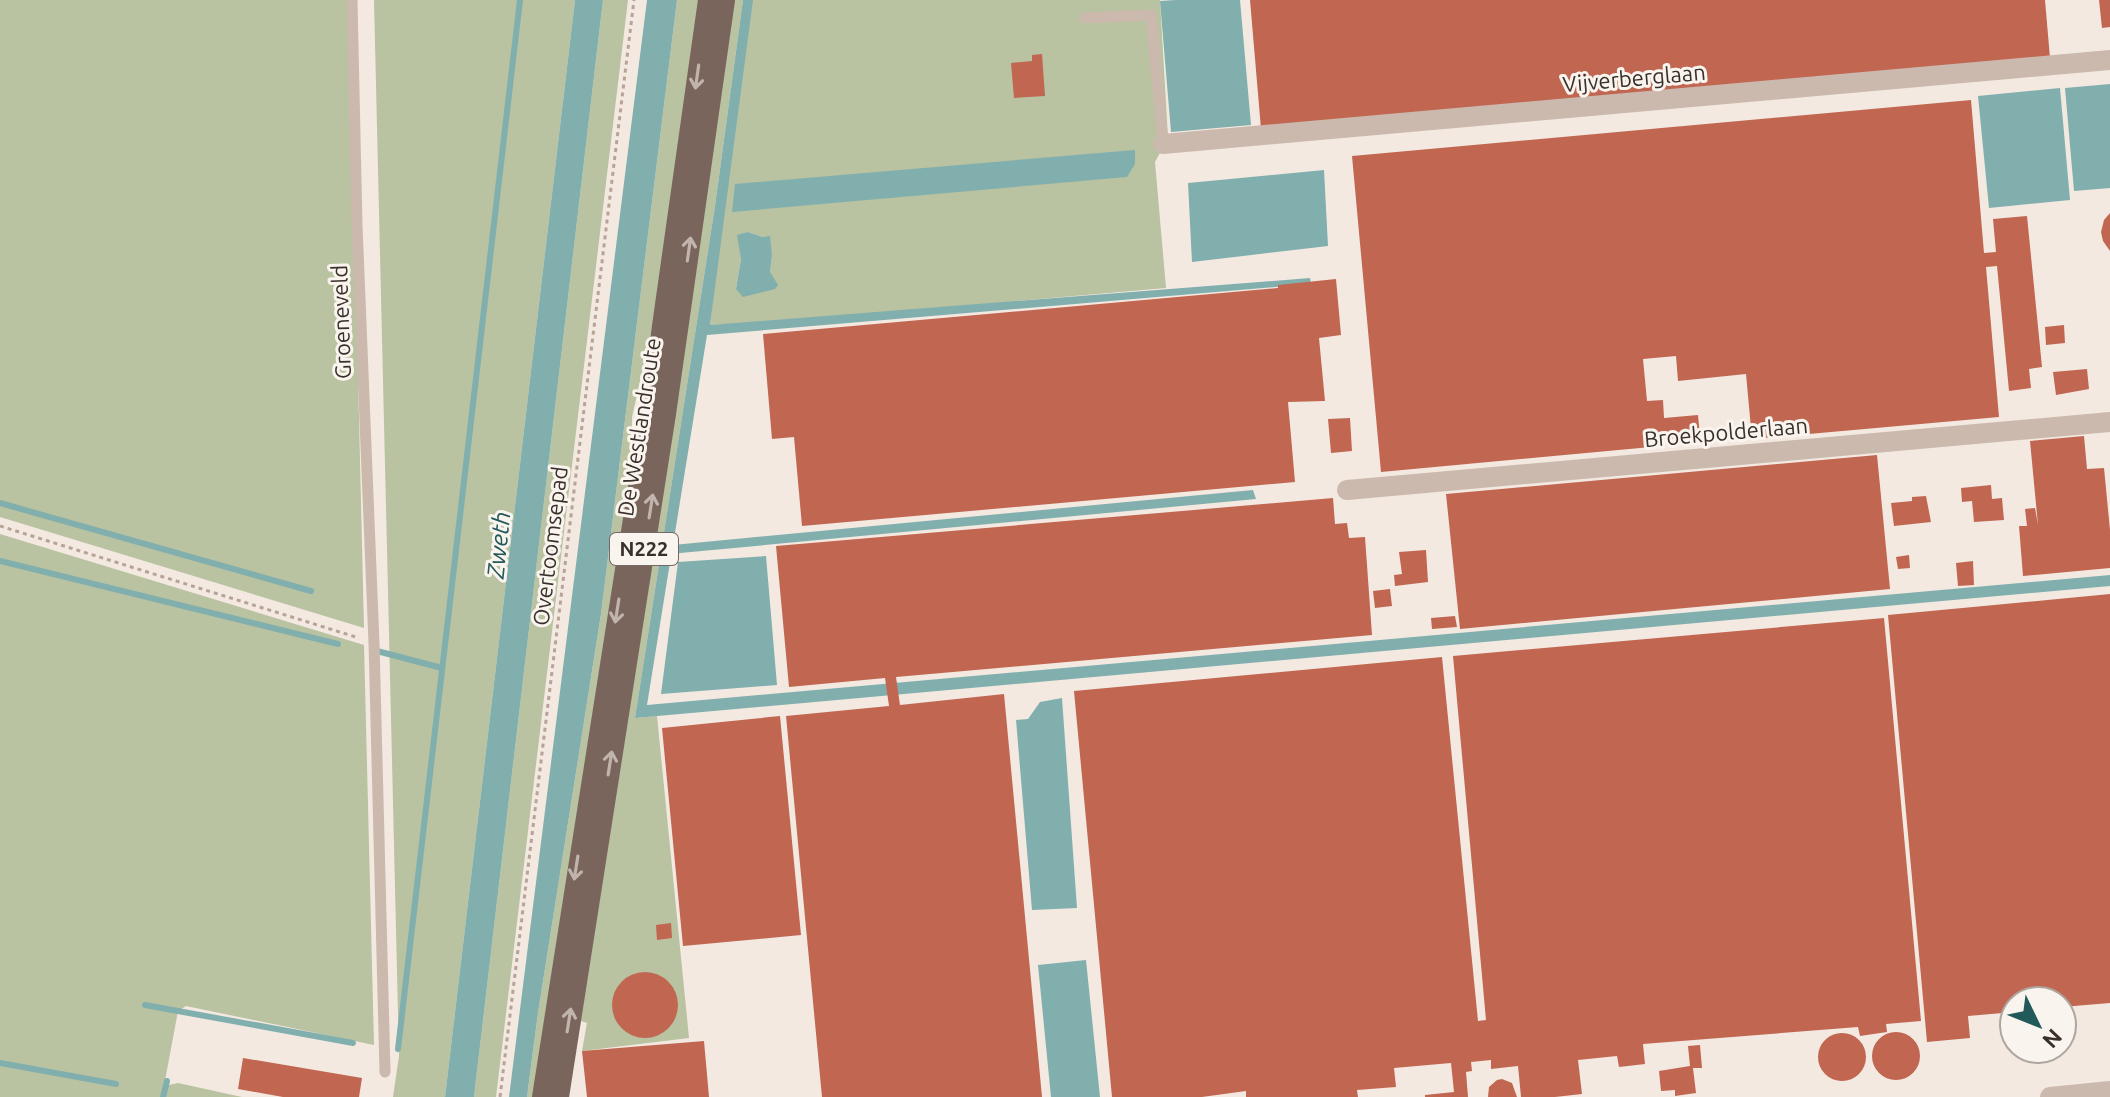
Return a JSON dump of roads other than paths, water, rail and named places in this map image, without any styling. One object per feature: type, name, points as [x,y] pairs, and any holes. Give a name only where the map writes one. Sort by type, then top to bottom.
[{"type":"main road","name":"De Westlandroute","points":[[542,1097],[650,411],[708,0]]},
{"type":"main road","name":"De Westlandroute","points":[[559,1097],[666,414],[725,0]]},
{"type":"street","name":"Vijverberglaan","points":[[1163,144],[2110,60]]},
{"type":"street","name":"Broekpolderlaan","points":[[1347,490],[2110,422]]},
{"type":"street","points":[[2050,1097],[2110,1091]]},
{"type":"lane","name":"Groeneveld","points":[[352,0],[385,1072]]},
{"type":"lane","points":[[1085,18],[1151,15],[1163,144]]},
{"type":"water","points":[[575,0],[603,0],[474,1097],[445,1097]]},
{"type":"water","points":[[647,0],[677,0],[601,614],[527,1097],[509,1097]]},
{"type":"water","points":[[743,0],[753,0],[710,325],[1310,278],[1311,284],[707,335],[673,545],[1253,490],[1256,499],[671,556],[647,705],[2110,575],[2110,586],[635,718],[715,206]]},
{"type":"water","points":[[1240,0],[1251,125],[1171,132],[1160,1]]},
{"type":"water","points":[[2110,84],[2110,188],[2074,191],[2065,88]]},
{"type":"water","points":[[2060,88],[2070,200],[1989,208],[1978,96]]},
{"type":"water","points":[[1135,150],[1135,164],[1127,177],[732,212],[735,184]]},
{"type":"water","points":[[1324,170],[1328,246],[1192,262],[1188,183]]},
{"type":"water","points":[[748,232],[770,236],[770,272],[778,285],[775,289],[743,297],[736,289],[741,259],[737,235]]},
{"type":"water","points":[[766,556],[777,685],[661,694],[678,562]]},
{"type":"water","points":[[1062,698],[1077,908],[1032,910],[1016,720],[1028,719],[1040,702]]},
{"type":"water","points":[[1086,960],[1100,1097],[1051,1097],[1038,965]]},
{"type":"waterway","points":[[398,1049],[520,0]]},
{"type":"waterway","points":[[0,503],[311,591]]},
{"type":"waterway","points":[[0,561],[338,644]]},
{"type":"waterway","points":[[377,651],[442,668]]},
{"type":"waterway","points":[[145,1005],[353,1043]]},
{"type":"waterway","points":[[0,1063],[116,1084]]},
{"type":"waterway","points":[[163,1097],[167,1081]]},
{"type":"water label","name":"Zweth","points":[[499,545]]}]
